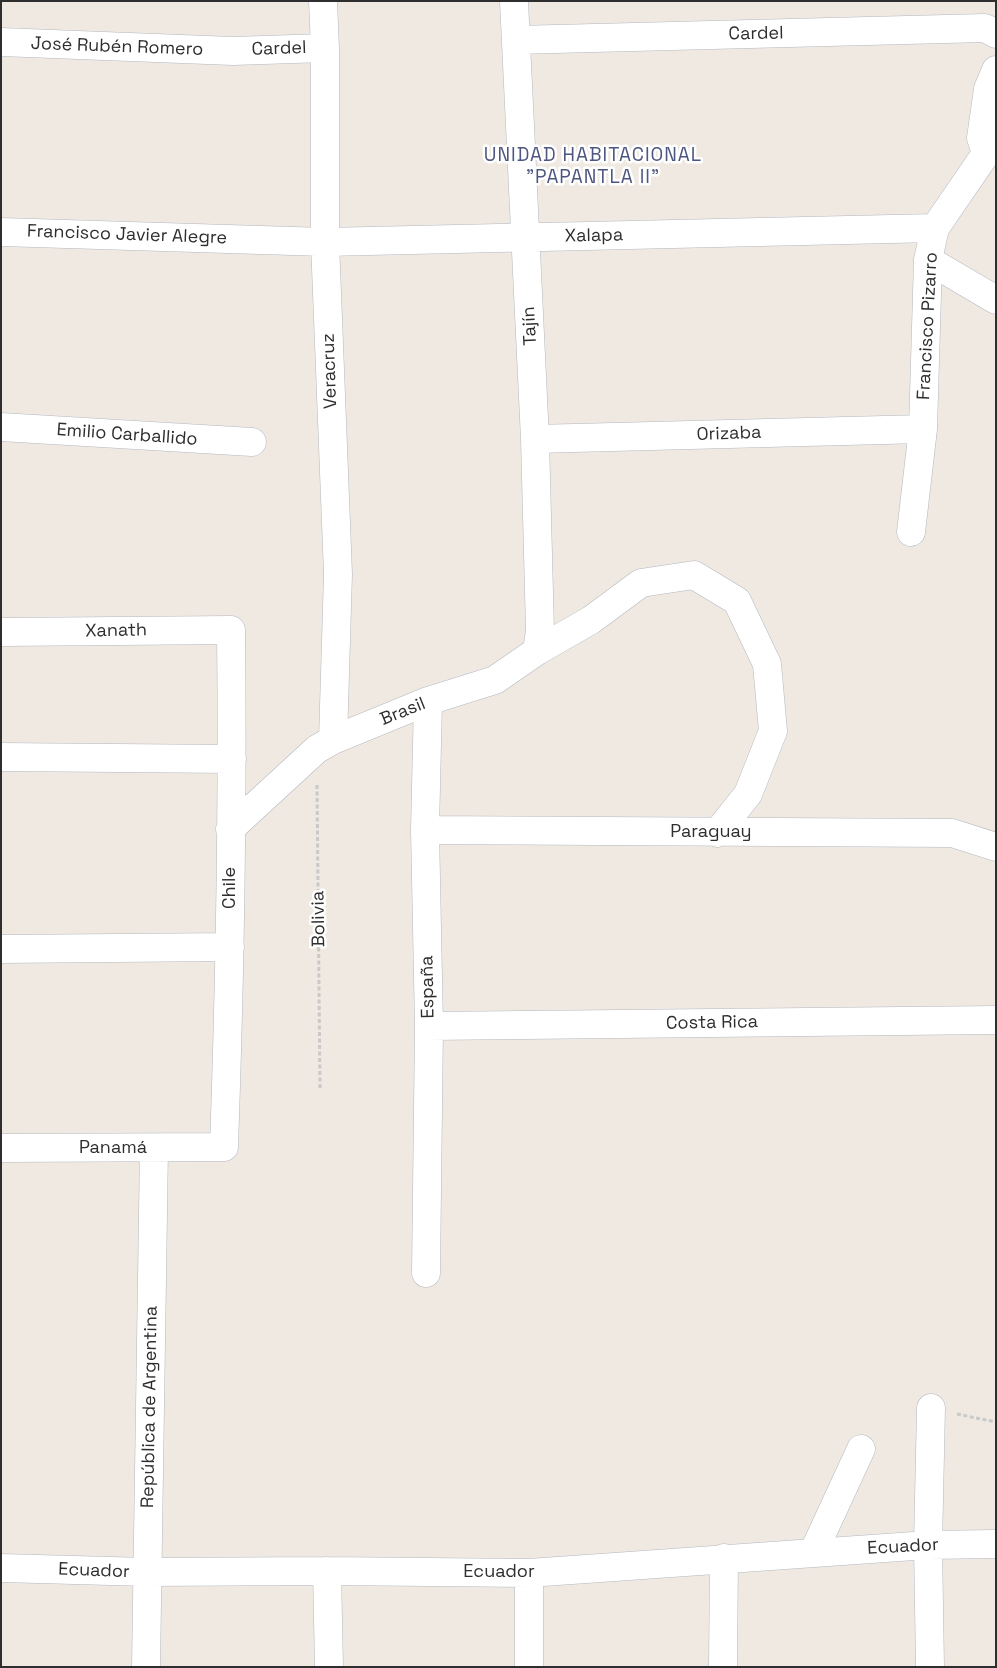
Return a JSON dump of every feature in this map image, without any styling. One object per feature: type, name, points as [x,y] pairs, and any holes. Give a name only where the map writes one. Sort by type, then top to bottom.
[{"type":"street","name":"Veracruz","points":[[323,1],[326,242],[338,574],[325,745]]},
{"type":"street","name":"Tajín","points":[[514,1],[536,439],[540,631],[537,651]]},
{"type":"street","name":"Cardel","points":[[516,40],[985,28],[996,34]]},
{"type":"street","name":"José Rubén Romero","points":[[1,42],[233,51]]},
{"type":"street","name":"Cardel","points":[[233,51],[325,48]]},
{"type":"street","points":[[991,146],[981,138],[988,89],[996,70]]},
{"type":"street","name":"Francisco Pizarro","points":[[911,532],[923,429],[928,260],[935,228],[991,146]]},
{"type":"street","name":"Xalapa","points":[[252,239],[326,242],[935,228]]},
{"type":"street","name":"Francisco Javier Alegre","points":[[1,232],[252,239]]},
{"type":"street","points":[[928,260],[996,300]]},
{"type":"street","name":"Emilio Carballido","points":[[1,427],[252,442]]},
{"type":"street","name":"Orizaba","points":[[536,439],[923,429]]},
{"type":"street","name":"Brasil","points":[[230,829],[325,745],[428,702],[495,680],[537,651],[592,620],[641,583],[694,575],[737,601],[768,664],[773,732],[748,794],[717,833]]},
{"type":"street","name":"Xanath","points":[[1,632],[231,630]]},
{"type":"street","name":"Chile","points":[[224,1147],[230,947],[231,630]]},
{"type":"street","name":"España","points":[[426,1272],[429,1026],[425,830],[428,702]]},
{"type":"street","points":[[1,758],[232,759]]},
{"type":"street","name":"Paraguay","points":[[425,830],[952,833],[996,847]]},
{"type":"street","points":[[1,949],[230,947]]},
{"type":"street","name":"Costa Rica","points":[[429,1026],[996,1020]]},
{"type":"street","name":"Panamá","points":[[1,1148],[224,1147]]},
{"type":"street","name":"República de Argentina","points":[[146,1667],[154,1148]]},
{"type":"street","points":[[930,1667],[928,1545],[932,1408]]},
{"type":"street","points":[[813,1553],[861,1449]]},
{"type":"street","name":"Ecuador","points":[[1,1568],[147,1572],[529,1573],[928,1545],[996,1544]]},
{"type":"street","points":[[723,1667],[724,1558]]},
{"type":"street","points":[[327,1571],[329,1667]]},
{"type":"street","points":[[528,1667],[529,1573]]},
{"type":"path","name":"Bolivia","points":[[320,1089],[325,745]]},
{"type":"path","points":[[932,1408],[996,1422]]},
{"type":"district","name":"UNIDAD HABITACIONAL \"PAPANTLA II\"","points":[[593,167]]}]
